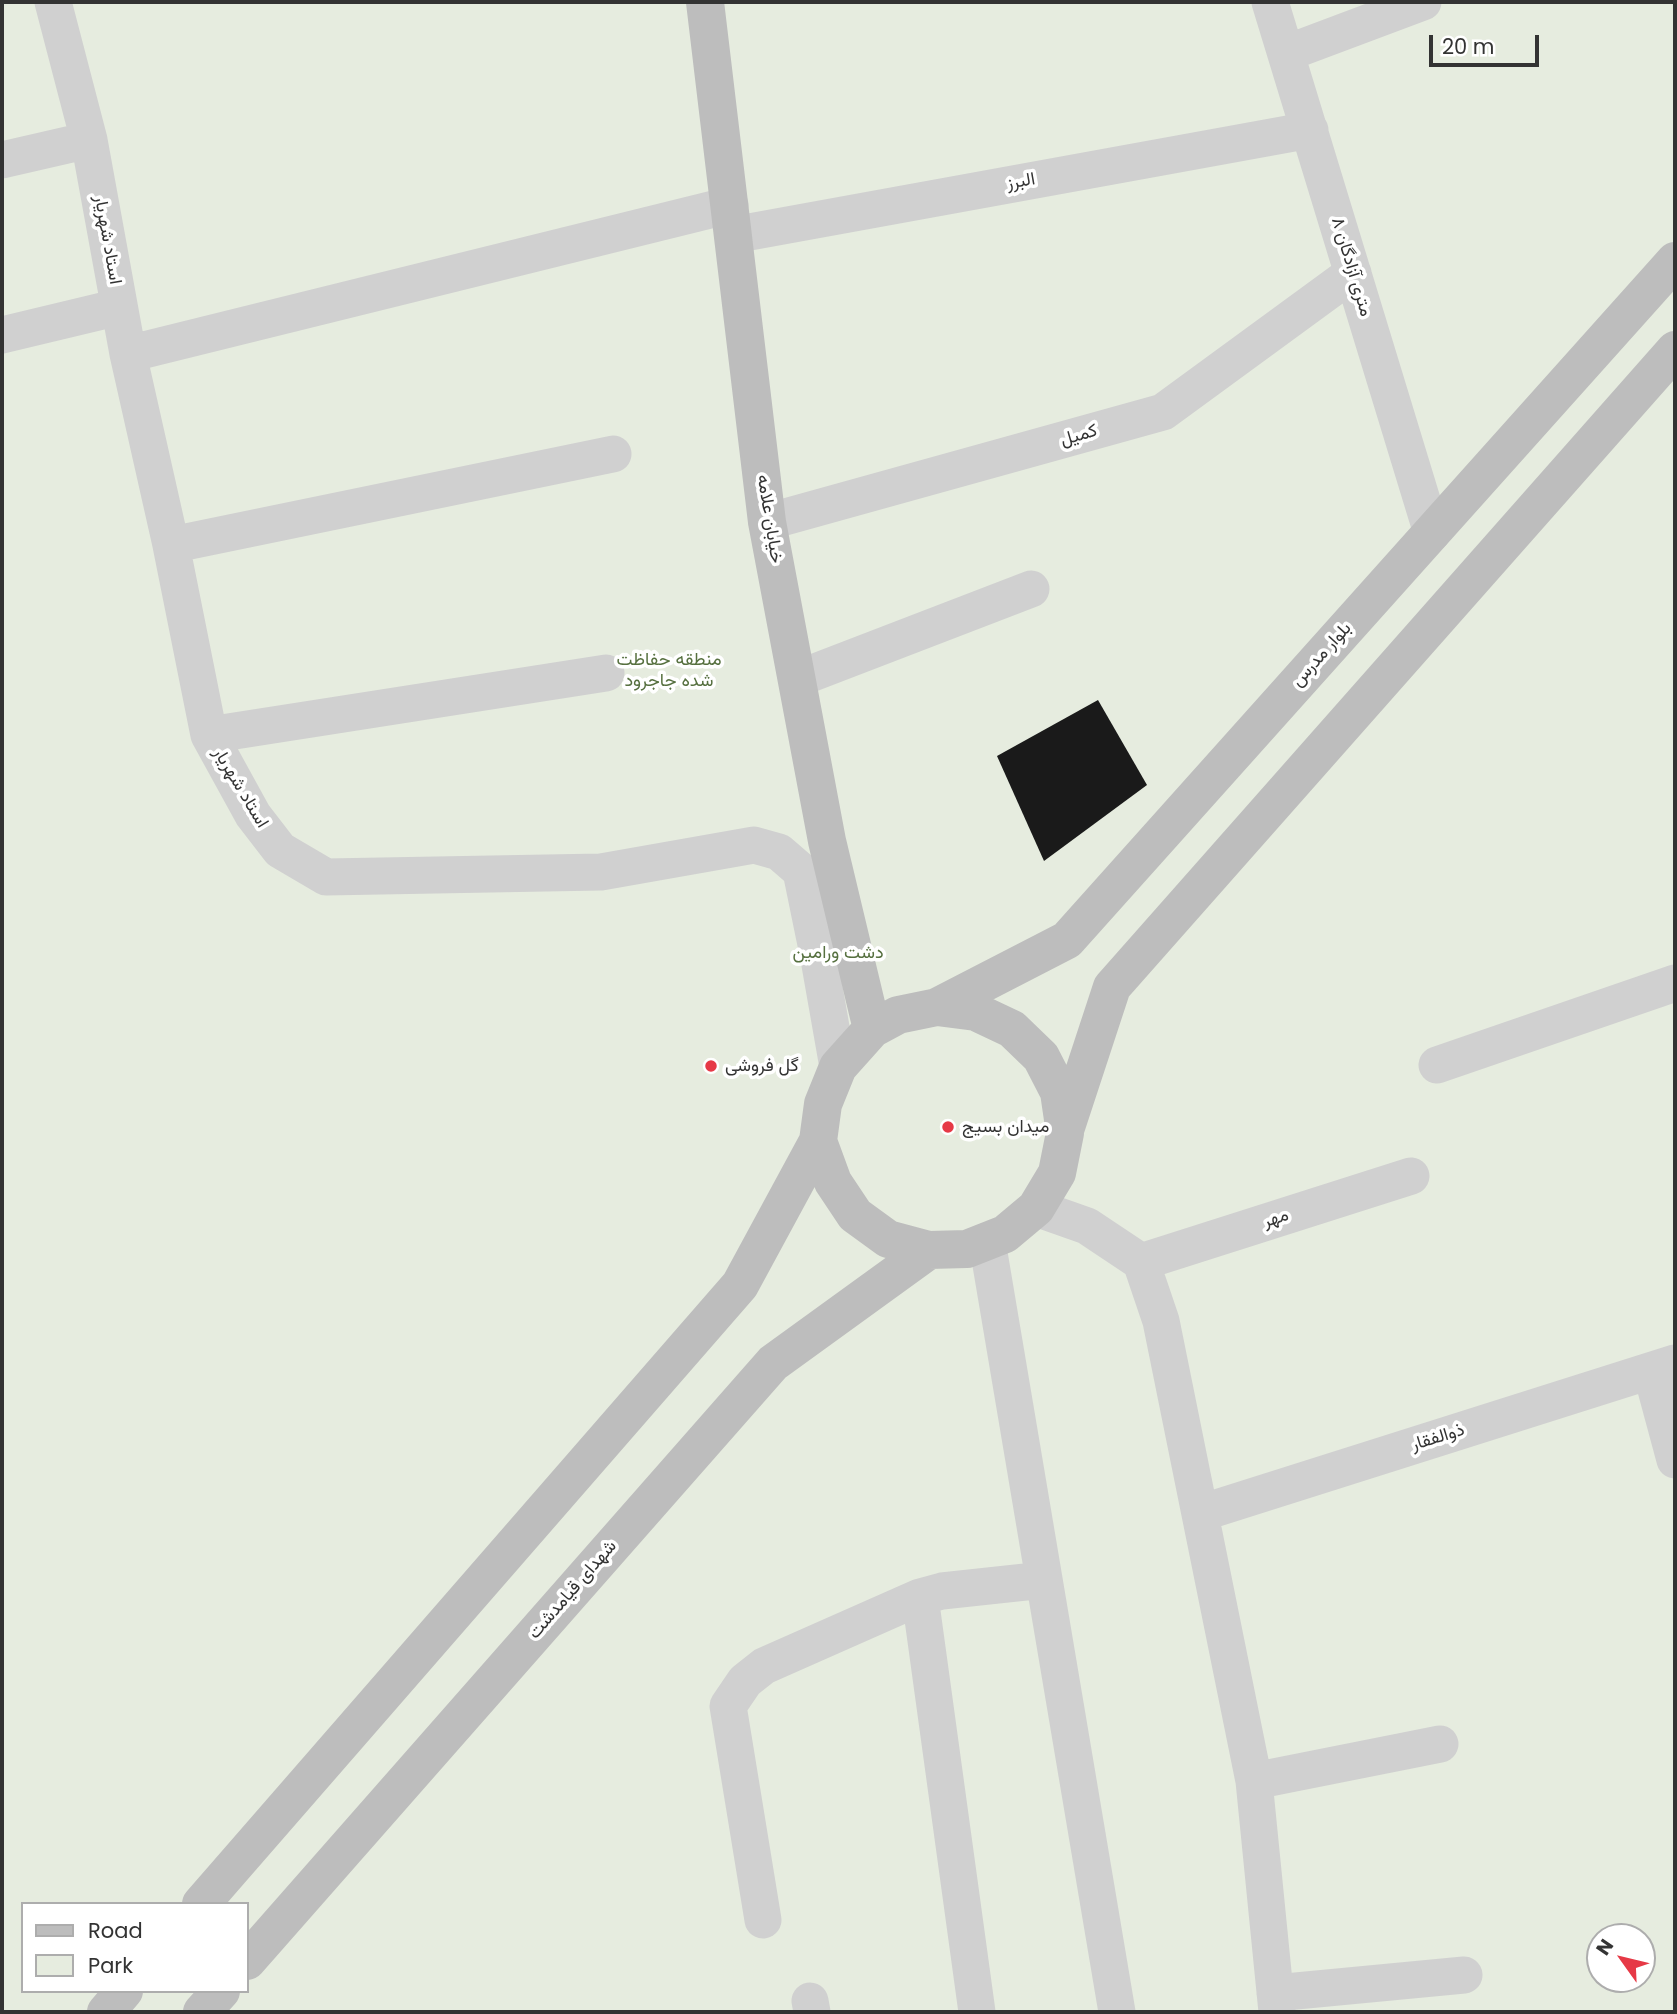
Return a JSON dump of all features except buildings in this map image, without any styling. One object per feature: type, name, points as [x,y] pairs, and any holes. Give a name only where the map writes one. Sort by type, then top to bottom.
[{"type":"main road","name":"خیابان علامه","points":[[709,2],[731,220],[767,522],[827,841],[872,1029]]},
{"type":"main road","name":"بلوار مدرس","points":[[937,1007],[1067,940],[1675,261]]},
{"type":"main road","points":[[818,1141],[833,1182],[855,1215],[888,1238],[929,1250],[967,1249],[1005,1234],[1036,1208],[1057,1173],[1065,1133],[1112,987],[1675,350]]},
{"type":"main road","points":[[203,1902],[740,1285],[818,1141],[823,1104],[838,1067],[872,1029],[898,1015],[937,1007],[976,1012],[1012,1029],[1041,1057],[1059,1092],[1065,1133]]},
{"type":"main road","name":"شهدای قیامدشت","points":[[248,1960],[773,1363],[929,1250]]},
{"type":"main road","points":[[106,2012],[122,1993]]},
{"type":"main road","points":[[202,2012],[218,1993]]},
{"type":"street","name":"استاد شهریار","points":[[53,2],[89,140],[128,354],[171,545],[209,735],[253,815],[280,850],[327,877],[601,872],[754,845],[779,852],[801,872],[838,1067]]},
{"type":"street","name":"۸ متری آزادگان","points":[[1270,2],[1432,533]]},
{"type":"street","points":[[1287,53],[1423,2]]},
{"type":"street","name":"البرز","points":[[128,354],[731,220],[1310,130]]},
{"type":"street","points":[[2,159],[89,140]]},
{"type":"street","name":"کمیل","points":[[767,522],[1163,412],[1353,273]]},
{"type":"street","points":[[2,335],[120,307]]},
{"type":"street","points":[[171,545],[613,454]]},
{"type":"street","points":[[797,679],[1031,589]]},
{"type":"street","points":[[209,735],[606,673]]},
{"type":"street","points":[[1437,1065],[1675,983]]},
{"type":"street","name":"مهر","points":[[1141,1262],[1411,1176]]},
{"type":"street","points":[[1036,1208],[1087,1226],[1141,1262],[1161,1321],[1254,1781],[1276,2003],[1464,1975]]},
{"type":"street","points":[[987,1241],[1117,2012]]},
{"type":"street","points":[[1663,1367],[1675,1460]]},
{"type":"street","name":"ذوالفقار","points":[[1201,1513],[1663,1367]]},
{"type":"street","points":[[762,1920],[729,1706],[745,1681],[764,1667],[920,1597],[942,1591],[1044,1580]]},
{"type":"street","points":[[920,1597],[977,2012]]},
{"type":"street","points":[[1254,1781],[1440,1744]]},
{"type":"green space","name":"منطقه حفاظت شده جاجرود","points":[[2,2],[1675,2],[1675,2012],[2,2012]]},
{"type":"place","name":"گل فروشی","points":[[711,1066]]},
{"type":"place","name":"میدان بسیج","points":[[948,1127]]},
{"type":"park label","name":"دشت ورامین","points":[[838,953]]}]
